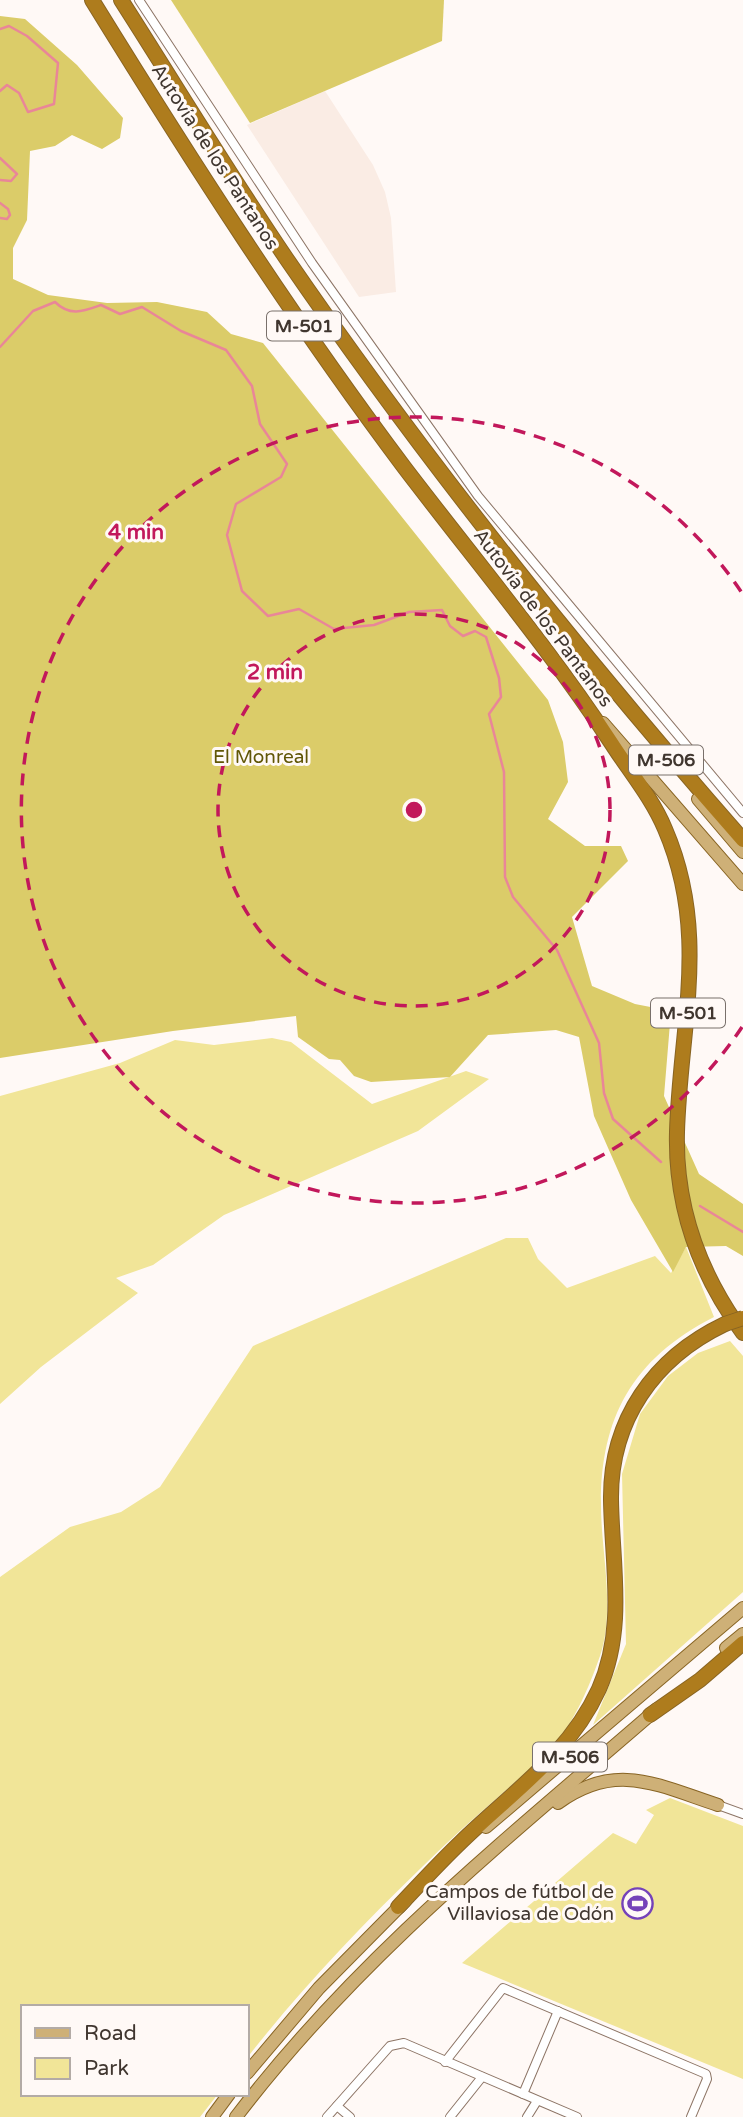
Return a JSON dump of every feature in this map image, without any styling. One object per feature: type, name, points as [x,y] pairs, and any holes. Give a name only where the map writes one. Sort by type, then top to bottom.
[{"type":"highway","name":"Autovía de los Pantanos","points":[[92,0],[173,129],[323,355],[409,473],[586,705],[653,804],[680,870],[688,910],[692,964],[677,1133],[679,1177],[691,1237],[699,1259],[721,1303],[743,1333]]},
{"type":"highway","name":"Autovía de los Pantanos","points":[[121,0],[285,257],[458,498],[593,666],[743,840]]},
{"type":"highway","points":[[398,1907],[461,1841],[558,1752],[590,1709],[614,1640],[617,1584],[611,1499],[612,1464],[625,1420],[654,1375],[675,1354],[724,1324],[743,1318]]},
{"type":"highway","points":[[650,1715],[700,1680],[743,1643]]},
{"type":"main road","name":"M-506","points":[[593,666],[635,723],[743,852]]},
{"type":"main road","name":"M-506","points":[[586,705],[743,884]]},
{"type":"main road","name":"M-506","points":[[248,2072],[320,1988],[398,1907],[486,1827],[743,1608]]},
{"type":"main road","name":"M-506","points":[[236,2117],[335,2000],[475,1864],[743,1634]]},
{"type":"main road","points":[[475,1864],[577,1789],[607,1779],[645,1781],[718,1805]]},
{"type":"main road","points":[[212,2117],[228,2096]]},
{"type":"street","points":[[139,0],[312,263],[478,496],[743,813]]},
{"type":"street","points":[[718,1805],[743,1814]]},
{"type":"street","points":[[445,2062],[503,1988],[706,2074],[707,2079],[691,2117]]},
{"type":"street","points":[[523,2094],[558,2011]]},
{"type":"street","points":[[327,2117],[390,2046],[404,2043],[577,2117]]},
{"type":"street","points":[[450,2117],[482,2077]]},
{"type":"street","points":[[527,2117],[537,2101]]},
{"type":"street","points":[[337,2106],[350,2117]]},
{"type":"shaded area","points":[[325,91],[373,165],[385,192],[391,218],[396,292],[359,297],[247,125]]},
{"type":"green space","points":[[171,0],[444,0],[442,41],[250,123]]},
{"type":"green space","name":"El Monreal","points":[[0,16],[25,19],[77,65],[123,118],[120,138],[102,149],[72,135],[55,146],[30,151],[27,220],[13,248],[13,279],[48,295],[107,303],[157,302],[207,312],[231,334],[263,343],[548,700],[563,742],[568,782],[548,819],[585,846],[621,846],[628,861],[572,917],[592,986],[635,1004],[671,1011],[664,1096],[699,1174],[743,1204],[743,1256],[726,1246],[686,1247],[673,1272],[631,1200],[594,1116],[579,1037],[556,1030],[488,1035],[450,1077],[371,1082],[354,1076],[340,1060],[329,1059],[298,1037],[296,1016],[173,1031],[0,1058]]},
{"type":"green space","points":[[272,1038],[291,1042],[372,1104],[466,1071],[489,1079],[418,1131],[224,1215],[153,1265],[116,1278],[138,1293],[41,1367],[0,1404],[0,1096],[120,1063],[175,1040],[214,1045]]},
{"type":"green space","points":[[506,1238],[528,1238],[538,1259],[567,1288],[655,1256],[671,1273],[686,1247],[714,1317],[683,1335],[657,1356],[637,1379],[621,1404],[610,1432],[601,1495],[607,1594],[604,1641],[589,1686],[558,1740],[442,1848],[353,1936],[248,2057],[248,2005],[21,2005],[21,2096],[216,2096],[200,2117],[0,2117],[0,1577],[70,1527],[121,1512],[160,1487],[253,1346]]},
{"type":"green space","points":[[730,1341],[743,1356],[743,1592],[593,1725],[626,1644],[622,1474],[640,1414],[668,1376],[698,1353]]},
{"type":"green space","name":"Campos de fútbol de Villaviosa de Odón","points":[[670,1798],[743,1826],[743,2079],[462,1963],[613,1833],[636,1844],[654,1815],[646,1810]]},
{"type":"waterway","points":[[0,29],[9,26],[27,36],[58,63],[54,104],[28,112],[19,93],[7,85],[0,91]]},
{"type":"waterway","points":[[0,158],[17,174],[11,181],[0,180]]},
{"type":"waterway","points":[[0,203],[8,209],[10,215],[7,219],[0,218]]},
{"type":"waterway","points":[[0,347],[33,311],[55,302],[66,310],[83,311],[101,305],[120,314],[142,307],[181,331],[226,350],[252,386],[260,424],[287,464],[281,477],[236,504],[227,535],[242,591],[268,616],[299,609],[334,629],[374,625],[409,612],[442,610],[450,626],[463,636],[475,631],[486,637],[499,678],[501,697],[489,714],[504,772],[505,877],[513,897],[557,950],[599,1043],[604,1093],[613,1119],[661,1162]]},
{"type":"waterway","points":[[700,1206],[743,1232]]},
{"type":"place","name":"Campos de fútbol de Villaviosa de Odón","points":[[637,1903]]}]
